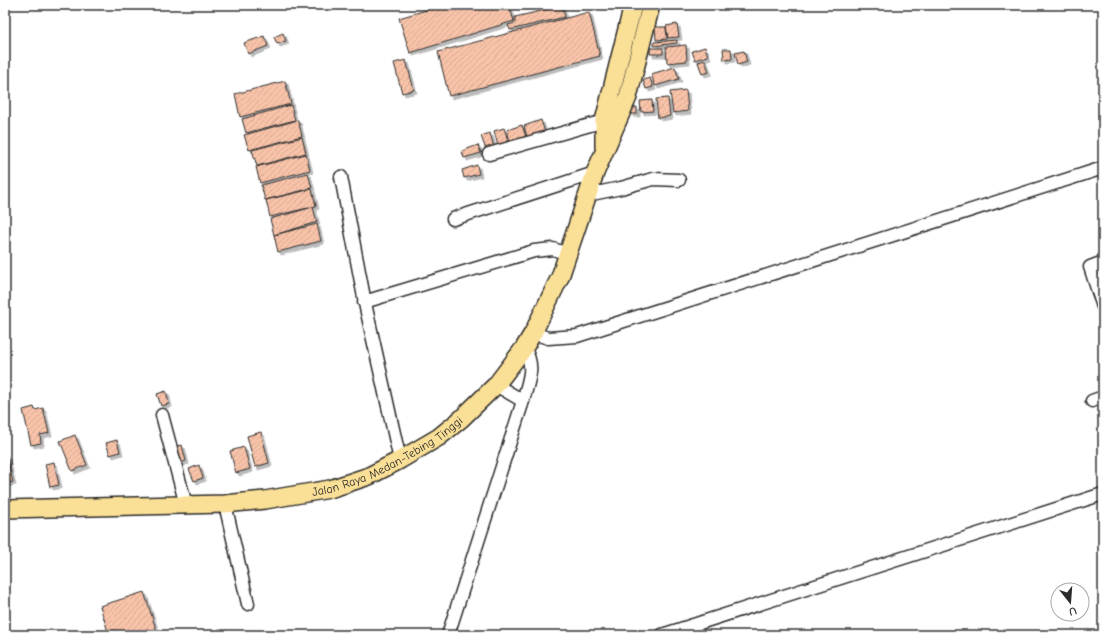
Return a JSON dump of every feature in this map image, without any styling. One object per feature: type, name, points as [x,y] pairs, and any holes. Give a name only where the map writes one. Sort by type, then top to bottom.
[{"type":"highway","name":"Jalan Raya Medan-Tebing Tinggi","points":[[604,151],[604,120],[633,5]]},
{"type":"highway","name":"Jalan Raya Medan-Tebing Tinggi","points":[[5,509],[225,504],[265,500],[330,489],[369,476],[400,460],[439,436],[461,419],[496,384],[524,348],[533,333],[560,277],[595,173],[628,97],[651,5]]},
{"type":"street","points":[[489,154],[604,120]]},
{"type":"street","points":[[533,333],[548,338],[577,336],[1103,168]]},
{"type":"street","points":[[453,220],[595,173]]},
{"type":"street","points":[[341,177],[364,302],[400,460]]},
{"type":"street","points":[[587,195],[621,188],[653,179],[680,180]]},
{"type":"street","points":[[364,302],[534,251],[553,249],[568,254]]},
{"type":"street","points":[[1103,262],[1090,267],[1103,307]]},
{"type":"street","points":[[448,635],[532,369],[530,358],[524,348]]},
{"type":"street","points":[[496,384],[523,401]]},
{"type":"street","points":[[162,415],[186,505]]},
{"type":"street","points":[[662,635],[1103,494]]},
{"type":"street","points":[[225,504],[248,604]]},
{"type":"building","points":[[443,5],[509,5],[514,21],[410,53],[399,18]]},
{"type":"building","points":[[562,6],[565,17],[510,30],[508,25],[515,23],[515,17]]},
{"type":"building","points":[[589,12],[600,56],[449,96],[438,52]]},
{"type":"building","points":[[677,24],[679,37],[668,38],[666,26]]},
{"type":"building","points":[[655,27],[666,27],[667,39],[656,40]]},
{"type":"building","points":[[283,33],[286,41],[277,44],[274,37]]},
{"type":"building","points":[[264,36],[268,46],[248,54],[244,43]]},
{"type":"building","points":[[677,40],[677,43],[654,46],[654,42]]},
{"type":"building","points":[[686,45],[687,61],[667,63],[666,47]]},
{"type":"building","points":[[705,47],[708,56],[695,60],[692,51]]},
{"type":"building","points":[[650,48],[663,48],[663,54],[650,54]]},
{"type":"building","points":[[723,49],[731,49],[732,59],[724,60]]},
{"type":"building","points":[[744,51],[747,62],[738,65],[735,53]]},
{"type":"building","points":[[406,60],[414,90],[402,93],[394,63]]},
{"type":"building","points":[[705,60],[709,72],[702,74],[698,62]]},
{"type":"building","points":[[675,67],[679,79],[655,86],[651,74]]},
{"type":"building","points":[[650,78],[653,87],[646,89],[643,80]]},
{"type":"building","points":[[285,81],[291,104],[240,117],[235,94]]},
{"type":"building","points":[[686,90],[688,111],[673,113],[670,92]]},
{"type":"building","points":[[668,98],[670,116],[658,118],[656,99]]},
{"type":"building","points":[[652,100],[653,111],[641,112],[640,101]]},
{"type":"building","points":[[291,105],[295,120],[246,133],[242,119]]},
{"type":"building","points":[[637,107],[637,114],[630,114],[630,108]]},
{"type":"building","points":[[298,120],[302,136],[249,150],[244,135]]},
{"type":"building","points":[[541,120],[545,132],[527,137],[524,126]]},
{"type":"building","points":[[522,125],[526,137],[510,142],[507,130]]},
{"type":"building","points":[[504,128],[509,143],[498,146],[494,131]]},
{"type":"building","points":[[490,133],[494,147],[486,150],[481,136]]},
{"type":"building","points":[[302,137],[306,153],[257,166],[252,150]]},
{"type":"building","points":[[478,145],[481,153],[464,158],[462,151]]},
{"type":"building","points":[[306,154],[310,170],[260,183],[256,167]]},
{"type":"building","points":[[477,165],[479,174],[464,178],[462,170]]},
{"type":"building","points":[[308,173],[312,188],[265,200],[261,185]]},
{"type":"building","points":[[312,189],[316,206],[270,217],[266,200]]},
{"type":"building","points":[[313,207],[317,222],[274,235],[270,219]]},
{"type":"building","points":[[317,224],[321,241],[278,252],[274,235]]},
{"type":"building","points":[[166,391],[169,404],[161,406],[157,394]]},
{"type":"building","points":[[34,407],[35,410],[43,408],[49,433],[40,435],[41,443],[31,445],[23,410]]},
{"type":"building","points":[[261,432],[269,463],[255,467],[247,436]]},
{"type":"building","points":[[75,435],[87,465],[72,471],[60,441]]},
{"type":"building","points":[[117,440],[120,452],[110,455],[106,443]]},
{"type":"building","points":[[182,445],[186,461],[177,464],[173,447]]},
{"type":"building","points":[[244,447],[250,469],[236,473],[230,451]]},
{"type":"building","points":[[5,456],[7,456],[13,482],[5,484]]},
{"type":"building","points":[[54,462],[59,485],[50,487],[45,464]]},
{"type":"building","points":[[199,465],[203,478],[194,481],[189,469]]},
{"type":"building","points":[[144,592],[158,635],[109,635],[100,606]]}]
